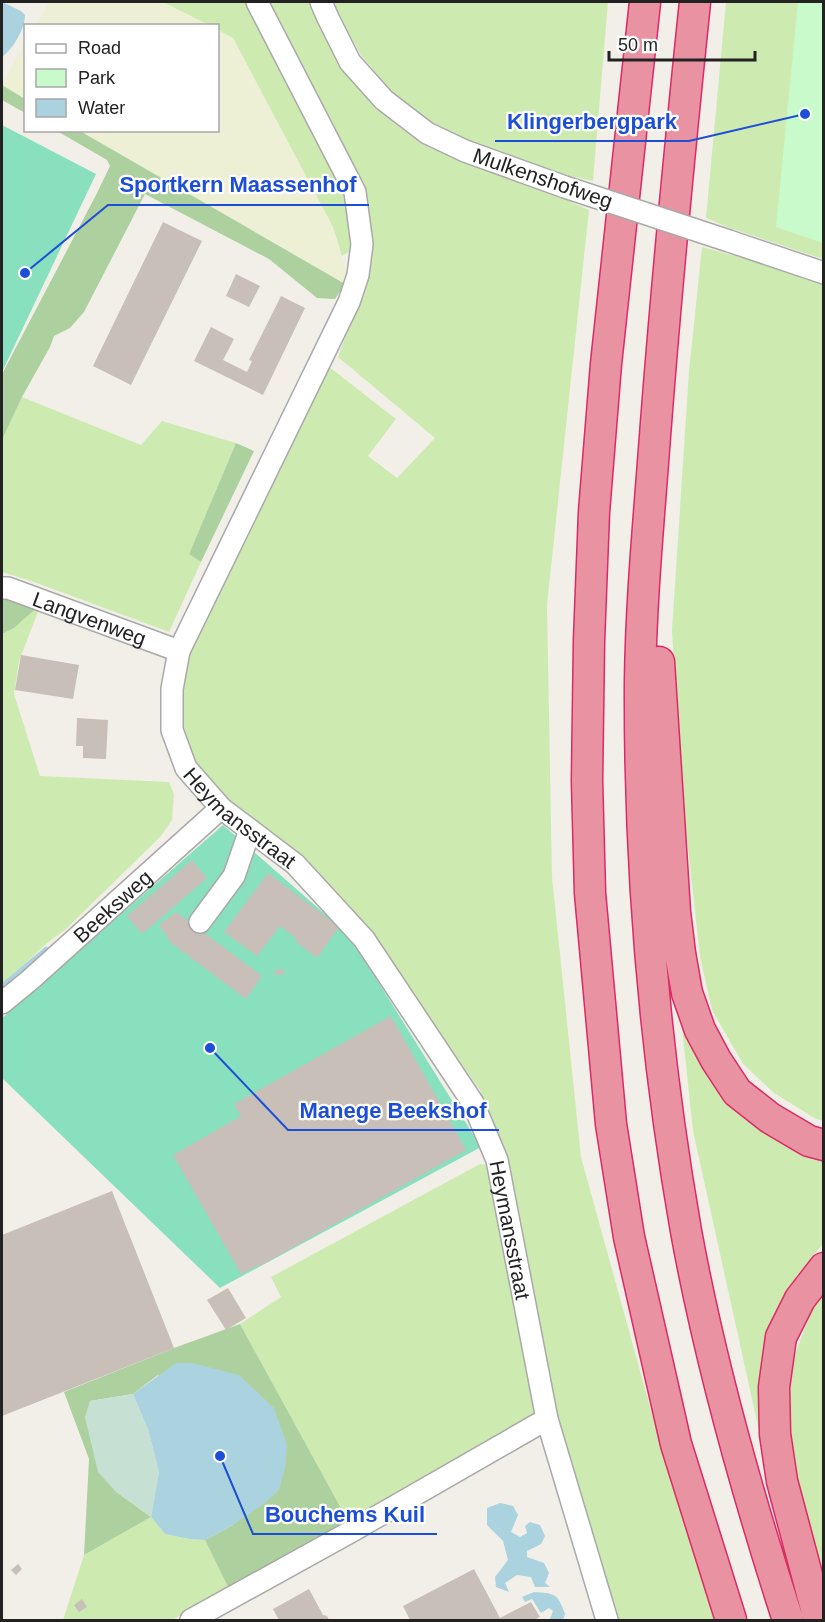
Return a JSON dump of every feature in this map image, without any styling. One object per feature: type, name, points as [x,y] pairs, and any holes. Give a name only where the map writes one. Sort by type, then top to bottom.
[{"type":"highway","points":[[645,2],[606,364],[594,512],[587,781],[590,893],[611,1124],[629,1237],[676,1444],[731,1620]]},
{"type":"highway","points":[[695,2],[667,278],[645,568],[640,680],[644,884],[654,1002],[687,1234],[724,1401],[746,1485],[788,1620]]},
{"type":"highway","points":[[645,568],[658,648],[675,912],[687,993],[700,1030],[737,1092],[770,1118],[809,1141],[824,1145]]},
{"type":"highway","points":[[819,1620],[782,1481],[775,1434],[774,1387],[781,1337],[800,1299],[824,1268]]},
{"type":"street","name":"Heymansstraat","points":[[257,2],[355,192],[362,244],[358,275],[348,302],[179,651],[172,689],[172,730],[186,768],[221,808],[295,864],[364,939],[473,1103],[497,1160],[547,1419],[607,1620]]},
{"type":"street","name":"Mulkenshofweg","points":[[321,2],[350,62],[384,100],[427,133],[465,151],[566,187],[824,273]]},
{"type":"street","name":"Langvenweg","points":[[4,587],[179,651]]},
{"type":"street","name":"Beeksweg","points":[[2,1003],[38,974],[221,808]]},
{"type":"street","points":[[200,922],[234,876],[250,830]]},
{"type":"street","points":[[191,1620],[547,1419]]},
{"type":"green space","points":[[49,2],[163,2],[207,24],[36,24]]},
{"type":"green space","points":[[163,2],[247,2],[350,201],[352,250],[342,256],[333,227],[233,38],[219,31],[219,24],[207,24]]},
{"type":"green space","points":[[270,2],[309,2],[341,68],[376,109],[420,143],[462,162],[589,210],[547,605],[552,877],[581,1157],[663,1454],[717,1620],[615,1620],[555,1414],[511,1173],[480,1090],[336,892],[312,866],[213,790],[193,764],[183,742],[178,685],[183,654],[328,366],[396,419],[368,456],[397,478],[435,438],[338,357],[371,267],[373,242],[370,221],[363,193]]},
{"type":"green space","points":[[334,2],[608,2],[593,181],[566,175],[470,141],[432,122],[392,92],[361,55],[338,14]]},
{"type":"green space","points":[[726,2],[823,2],[823,259],[706,218]]},
{"type":"green space","points":[[798,2],[823,2],[823,243],[776,227]]},
{"type":"green space","points":[[219,31],[233,38],[333,228],[349,279],[345,284],[82,132],[219,132]]},
{"type":"green space","points":[[24,44],[24,98],[2,84]]},
{"type":"green space","points":[[2,85],[24,98],[24,112],[2,100]]},
{"type":"green space","points":[[2,125],[96,174],[2,372]]},
{"type":"green space","points":[[59,132],[82,132],[345,284],[335,299],[317,298],[269,259],[145,194],[84,312],[70,328],[54,336],[2,440],[2,374],[96,195],[110,166],[107,160]]},
{"type":"green space","points":[[702,247],[783,269],[823,284],[823,1121],[774,1093],[743,1064],[712,1010],[700,957],[681,784],[672,630],[689,371]]},
{"type":"green space","points":[[22,397],[141,445],[162,421],[236,443],[189,554],[201,562],[169,632],[2,572],[2,440]]},
{"type":"green space","points":[[236,443],[254,451],[201,562],[189,554]]},
{"type":"green space","points":[[2,594],[41,604],[14,628],[2,634]]},
{"type":"green space","points":[[41,604],[19,661],[14,694],[40,776],[169,782],[174,794],[172,820],[161,836],[65,930],[47,943],[2,985],[2,634],[14,628]]},
{"type":"green space","points":[[223,825],[349,935],[481,1147],[220,1288],[2,1078],[2,1018]]},
{"type":"green space","points":[[678,990],[719,1089],[823,1154],[823,1244],[797,1275],[771,1328],[763,1449],[693,1131]]},
{"type":"green space","points":[[480,1164],[489,1165],[538,1406],[530,1421],[348,1521],[240,1324],[281,1297],[271,1277]]},
{"type":"green space","points":[[823,1291],[823,1572],[801,1499],[789,1429],[790,1368],[814,1303]]},
{"type":"green space","points":[[240,1324],[348,1521],[229,1589],[205,1540],[233,1525],[158,1375],[133,1394],[90,1401],[115,1491],[151,1517],[84,1555],[89,1459],[64,1392]]},
{"type":"green space","points":[[133,1394],[148,1429],[159,1472],[151,1517],[115,1491],[98,1472],[85,1417],[90,1401]]},
{"type":"green space","points":[[151,1517],[165,1534],[205,1540],[229,1589],[172,1620],[63,1620],[84,1555]]},
{"type":"water","points":[[2,2],[25,15],[18,38],[2,57]]},
{"type":"water","points":[[176,1363],[192,1363],[239,1375],[274,1408],[287,1445],[285,1468],[279,1490],[265,1503],[233,1525],[205,1540],[165,1534],[151,1517],[159,1472],[148,1429],[133,1394]]},
{"type":"water","points":[[500,1503],[513,1506],[518,1515],[511,1532],[520,1537],[527,1533],[525,1526],[530,1522],[540,1525],[545,1536],[541,1544],[527,1551],[527,1557],[544,1563],[549,1573],[545,1583],[550,1587],[535,1587],[531,1577],[517,1575],[505,1583],[509,1592],[496,1587],[495,1577],[508,1560],[503,1541],[487,1525],[487,1508]]},
{"type":"water","points":[[534,1592],[555,1596],[565,1614],[563,1620],[548,1620],[553,1611],[549,1608],[541,1613],[532,1599],[525,1602],[522,1597]]},
{"type":"building","points":[[163,222],[202,241],[131,385],[93,366]]},
{"type":"building","points":[[236,274],[260,286],[249,307],[226,296]]},
{"type":"building","points":[[281,296],[305,308],[263,395],[194,361],[211,327],[234,339],[223,360],[247,372],[252,361],[249,360]]},
{"type":"building","points":[[21,655],[79,665],[73,699],[15,690]]},
{"type":"building","points":[[77,718],[108,720],[106,759],[83,758],[83,746],[76,746]]},
{"type":"building","points":[[192,860],[207,878],[142,934],[127,916]]},
{"type":"building","points":[[268,873],[339,927],[317,958],[280,926],[257,956],[224,932]]},
{"type":"building","points":[[176,912],[262,976],[246,999],[171,943],[159,925]]},
{"type":"building","points":[[284,969],[285,974],[275,975],[274,970]]},
{"type":"building","points":[[391,1016],[466,1150],[260,1266],[241,1274],[173,1155],[241,1116],[234,1104]]},
{"type":"building","points":[[112,1191],[174,1348],[2,1416],[2,1235]]},
{"type":"building","points":[[228,1288],[246,1318],[226,1330],[207,1300]]},
{"type":"building","points":[[18,1564],[22,1569],[16,1575],[11,1570]]},
{"type":"building","points":[[474,1569],[500,1618],[531,1602],[540,1617],[534,1620],[410,1620],[403,1606]]},
{"type":"building","points":[[309,1589],[323,1615],[329,1620],[279,1620],[273,1609]]},
{"type":"building","points":[[82,1599],[87,1607],[79,1612],[74,1605]]},
{"type":"waterway","points":[[2,987],[46,950]]},
{"type":"place","name":"Klingerbergpark","points":[[805,114]]},
{"type":"place","name":"Sportkern Maassenhof","points":[[25,273]]},
{"type":"place","name":"Manege Beekshof","points":[[210,1048]]},
{"type":"place","name":"Bouchems Kuil","points":[[220,1456]]}]
